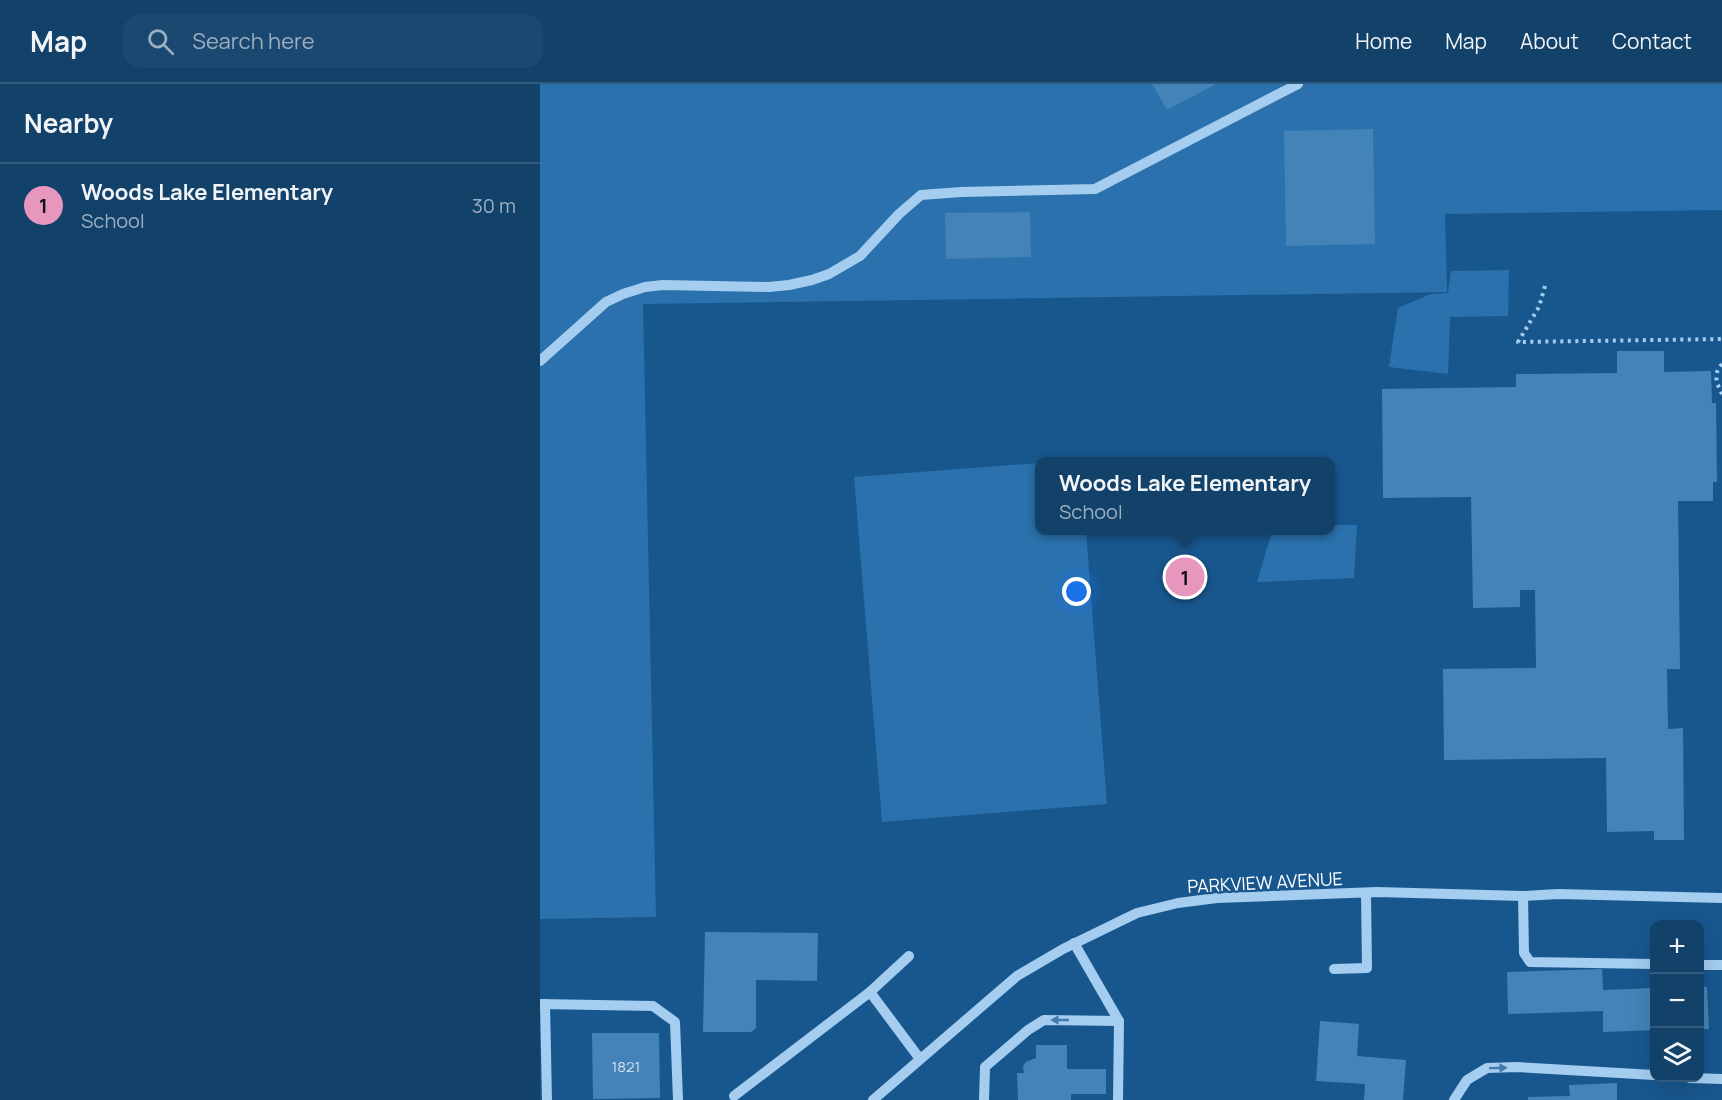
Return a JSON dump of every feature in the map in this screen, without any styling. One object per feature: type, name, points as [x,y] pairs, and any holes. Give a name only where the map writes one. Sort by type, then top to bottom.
[{"type":"street","points":[[540,361],[606,302],[623,294],[645,287],[663,285],[769,287],[812,280],[829,274],[860,256],[899,214],[921,195],[1095,189],[1298,84]]},
{"type":"street","points":[[1334,969],[1367,968],[1366,893]]},
{"type":"street","name":"PARKVIEW AVENUE","points":[[873,1100],[1017,976],[1074,943],[1137,913],[1178,903],[1228,898],[1366,893],[1722,898]]},
{"type":"street","points":[[1523,896],[1524,953],[1530,962],[1650,964]]},
{"type":"street","points":[[1074,943],[1119,1021],[1118,1100]]},
{"type":"street","points":[[734,1096],[870,992],[909,956]]},
{"type":"street","points":[[1704,964],[1722,965]]},
{"type":"street","points":[[870,992],[920,1059]]},
{"type":"street","points":[[547,1100],[542,1004],[653,1006],[675,1022],[678,1100]]},
{"type":"street","points":[[984,1100],[985,1067],[1028,1030],[1044,1020],[1119,1021]]},
{"type":"street","points":[[1454,1100],[1467,1080],[1487,1068],[1517,1067],[1650,1075]]},
{"type":"street","points":[[1704,1078],[1722,1079]]},
{"type":"path","points":[[1545,286],[1539,307],[1518,342],[1722,339]]},
{"type":"path","points":[[1722,364],[1716,370],[1716,380],[1722,394]]},
{"type":"shaded area","points":[[540,84],[1722,84],[1722,210],[1445,214],[1447,292],[643,304],[656,917],[540,919]]},
{"type":"shaded area","points":[[1509,270],[1508,316],[1450,317],[1448,374],[1389,367],[1398,308],[1431,294],[1448,293],[1451,271]]},
{"type":"shaded area","points":[[1035,463],[1035,535],[1086,535],[1107,804],[882,822],[854,477]]},
{"type":"shaded area","points":[[1335,525],[1357,525],[1354,578],[1257,582],[1271,535],[1335,535]]},
{"type":"building","points":[[1152,84],[1216,84],[1167,110]]},
{"type":"building","points":[[1373,129],[1375,244],[1286,246],[1284,131]]},
{"type":"building","points":[[1030,212],[1031,257],[946,259],[945,213]]},
{"type":"building","points":[[1617,351],[1664,351],[1664,372],[1711,371],[1712,403],[1716,403],[1717,482],[1713,482],[1713,501],[1678,501],[1680,669],[1667,669],[1668,729],[1683,728],[1684,840],[1654,840],[1654,831],[1607,832],[1606,758],[1444,760],[1443,669],[1536,668],[1535,590],[1520,590],[1520,607],[1473,608],[1471,497],[1383,498],[1382,389],[1516,387],[1516,374],[1617,373]]},
{"type":"building","points":[[705,932],[818,933],[817,981],[756,980],[756,1028],[751,1032],[703,1032]]},
{"type":"building","points":[[1602,969],[1603,990],[1650,988],[1650,1030],[1603,1032],[1603,1011],[1508,1014],[1507,972]]},
{"type":"building","points":[[1704,987],[1707,987],[1709,1029],[1704,1029]]},
{"type":"building","points":[[1320,1021],[1359,1024],[1357,1056],[1406,1060],[1403,1100],[1364,1100],[1365,1084],[1316,1081]]},
{"type":"building","points":[[592,1033],[659,1033],[660,1098],[593,1099]]},
{"type":"building","points":[[1036,1045],[1067,1045],[1067,1069],[1106,1069],[1106,1094],[1071,1094],[1071,1100],[1018,1100],[1017,1073],[1024,1073],[1023,1066],[1026,1062],[1036,1058]]},
{"type":"building","points":[[1617,1083],[1617,1100],[1528,1100],[1528,1097],[1570,1096],[1569,1085]]},
{"type":"place","name":"Woods Lake Elementary","points":[[1185,577]]}]
